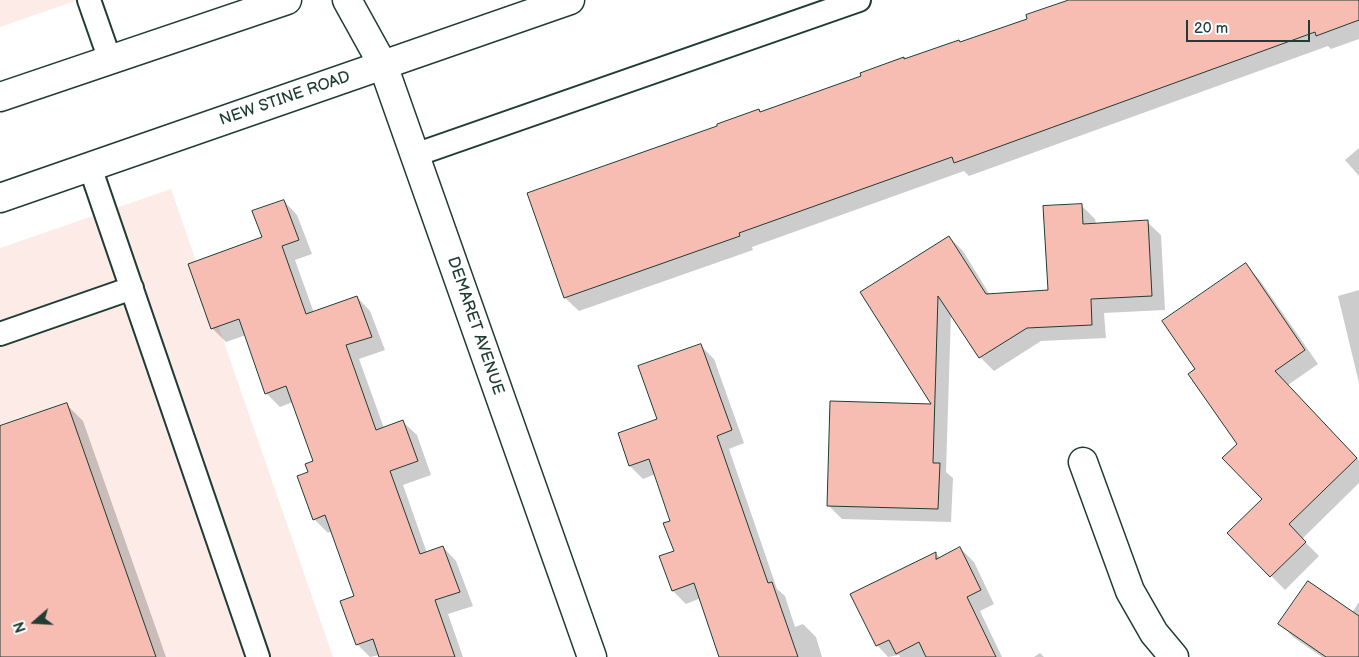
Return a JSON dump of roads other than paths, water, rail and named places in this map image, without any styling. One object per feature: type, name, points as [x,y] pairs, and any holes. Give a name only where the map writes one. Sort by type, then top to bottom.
[{"type":"street","points":[[0,97],[287,0]]},
{"type":"street","name":"DEMARET AVENUE","points":[[346,0],[383,65],[592,657]]},
{"type":"street","name":"NEW STINE ROAD","points":[[0,198],[570,0]]},
{"type":"street","points":[[1083,462],[1130,591],[1154,633],[1174,657]]},
{"type":"lane","points":[[90,0],[110,60]]},
{"type":"lane","points":[[414,155],[859,0]]},
{"type":"lane","points":[[90,167],[258,657]]},
{"type":"lane","points":[[0,334],[132,288]]}]
